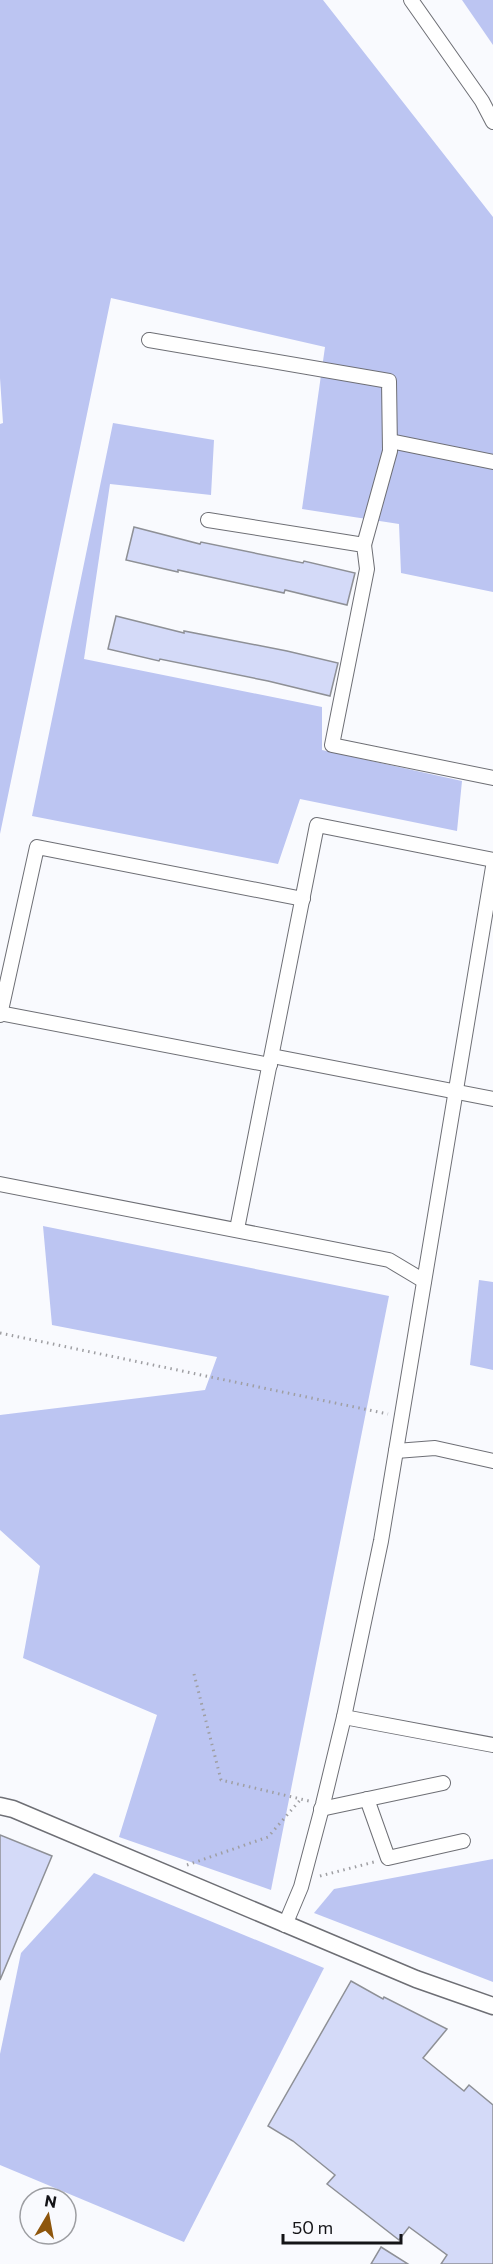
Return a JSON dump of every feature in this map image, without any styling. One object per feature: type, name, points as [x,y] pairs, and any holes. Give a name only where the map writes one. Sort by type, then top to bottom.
[{"type":"street","points":[[411,0],[482,101],[493,122]]},
{"type":"street","points":[[149,340],[389,381],[390,451],[364,545],[367,569],[332,745],[493,778]]},
{"type":"street","points":[[390,441],[493,462]]},
{"type":"street","points":[[208,520],[364,545]]},
{"type":"street","points":[[237,1229],[317,825],[493,860]]},
{"type":"street","points":[[303,899],[37,847],[0,1014],[493,1099]]},
{"type":"street","points":[[285,1925],[303,1880],[322,1807],[344,1717],[381,1541],[493,867]]},
{"type":"street","points":[[0,1184],[389,1260],[424,1281]]},
{"type":"street","points":[[396,1451],[435,1448],[493,1461]]},
{"type":"street","points":[[344,1717],[493,1745]]},
{"type":"street","points":[[322,1807],[443,1783]]},
{"type":"street","points":[[367,1799],[388,1858],[463,1841]]},
{"type":"street","points":[[0,1806],[13,1809],[416,1979],[493,2006]]},
{"type":"path","points":[[0,1334],[402,1417]]},
{"type":"path","points":[[194,1674],[221,1780],[301,1799],[322,1807]]},
{"type":"path","points":[[164,1873],[268,1837],[301,1799]]},
{"type":"path","points":[[303,1880],[388,1858]]},
{"type":"shaded area","points":[[0,0],[323,0],[493,217],[493,592],[401,573],[399,524],[302,509],[325,347],[111,298],[0,834],[0,424],[3,423],[0,378]]},
{"type":"shaded area","points":[[462,0],[493,0],[493,45]]},
{"type":"shaded area","points":[[113,423],[214,440],[211,495],[110,484],[84,659],[322,707],[322,750],[462,781],[457,831],[300,799],[278,864],[32,816]]},
{"type":"shaded area","points":[[43,1226],[389,1296],[271,1890],[119,1837],[157,1715],[23,1658],[40,1566],[0,1530],[0,1415],[205,1390],[217,1357],[52,1325]]},
{"type":"shaded area","points":[[479,1280],[493,1282],[493,1370],[470,1365]]},
{"type":"shaded area","points":[[493,1859],[493,1982],[314,1913],[334,1889]]},
{"type":"shaded area","points":[[94,1873],[324,1968],[184,2242],[78,2198],[78,2186],[50,2186],[0,2165],[0,2054],[21,1953]]},
{"type":"building","points":[[134,527],[200,544],[201,542],[303,563],[304,561],[355,573],[347,605],[285,590],[284,593],[126,560]]},
{"type":"building","points":[[116,616],[184,633],[184,631],[287,651],[338,663],[330,696],[268,681],[108,649]]},
{"type":"building","points":[[0,1835],[52,1856],[0,1980]]},
{"type":"building","points":[[351,1981],[447,2029],[423,2058],[464,2091],[469,2085],[493,2105],[493,2264],[441,2264],[447,2255],[409,2227],[399,2240],[327,2184],[335,2175],[293,2141],[268,2126]]},
{"type":"building","points":[[381,2247],[408,2264],[371,2264]]}]
